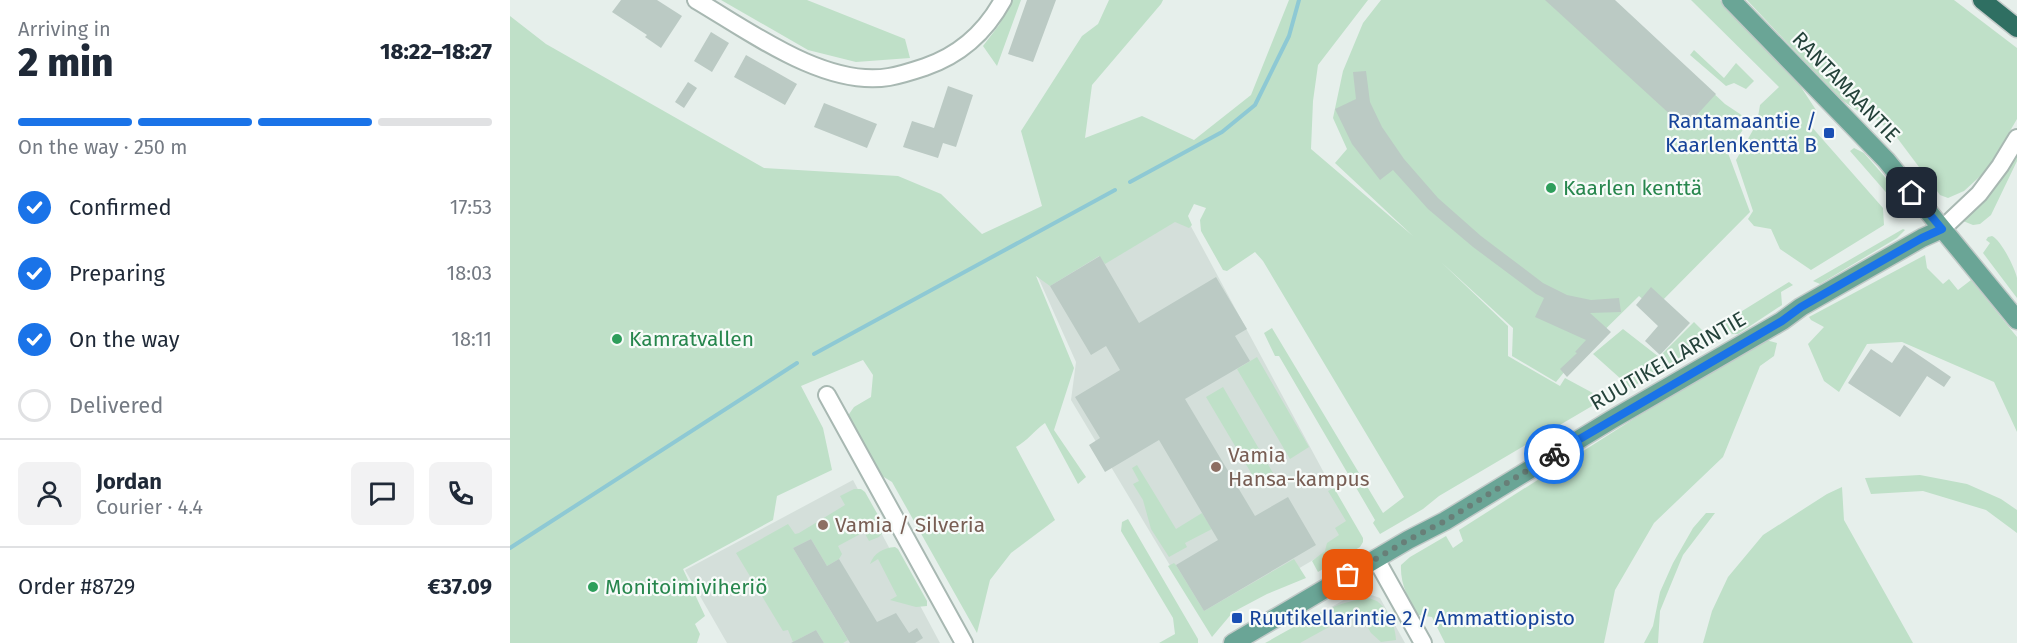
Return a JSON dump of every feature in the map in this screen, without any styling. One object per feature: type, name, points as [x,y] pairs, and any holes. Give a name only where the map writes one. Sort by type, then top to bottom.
[{"type":"highway","points":[[1982,0],[2017,28]]},
{"type":"main road","name":"RANTAMAANTIE","points":[[1731,0],[1886,160],[2017,320]]},
{"type":"main road","name":"RUUTIKELLARINTIE","points":[[1233,643],[1445,521],[1611,420],[1782,321],[1801,307],[1922,238],[1942,229]]},
{"type":"street","points":[[696,0],[801,60],[839,74],[888,78],[939,62],[960,51],[987,26],[1003,0]]},
{"type":"street","points":[[1942,229],[1979,194],[2017,138]]},
{"type":"street","points":[[827,395],[964,643]]},
{"type":"street","points":[[1376,559],[1423,643]]},
{"type":"shaded area","name":"Vamia Hansa-kampus","points":[[1154,204],[1187,219],[1357,534],[1205,624],[1071,400],[1076,362],[1038,277]]},
{"type":"shaded area","name":"Vamia / Silveria","points":[[853,480],[940,643],[727,643],[685,570]]},
{"type":"shaded area","points":[[1360,591],[1380,598],[1405,643],[1267,643]]},
{"type":"green space","points":[[721,0],[807,0],[905,39],[910,58],[856,62],[808,50]]},
{"type":"green space","points":[[1012,0],[1021,0],[997,66],[983,46],[999,25]]},
{"type":"green space","points":[[1109,0],[1163,0],[1092,85],[1085,138],[1142,116],[1194,140],[1251,95],[1289,0],[1368,0],[1318,65],[1313,101],[1311,149],[1413,236],[1335,163],[1347,149],[1333,118],[1343,71],[1363,23],[1381,0],[1614,0],[1725,104],[1749,120],[1728,153],[1750,212],[1654,309],[1639,296],[1575,359],[1556,382],[1512,356],[1513,328],[1441,262],[1508,326],[1508,356],[1560,386],[1565,378],[1604,399],[1439,496],[1423,509],[1380,534],[1373,523],[1375,520],[1279,356],[1275,356],[1264,333],[1272,328],[1383,513],[1404,497],[1263,261],[1255,252],[1227,271],[1223,270],[1201,231],[1200,220],[1206,208],[1194,204],[1188,216],[1192,225],[1189,228],[1175,222],[1105,264],[1099,256],[1050,286],[1036,276],[1074,368],[1054,430],[1086,477],[1078,484],[1045,423],[1016,447],[1055,520],[1011,553],[990,580],[977,633],[892,482],[874,471],[847,417],[854,407],[871,397],[873,375],[863,360],[801,386],[823,428],[832,470],[777,496],[773,520],[683,569],[705,616],[695,624],[700,634],[697,643],[510,643],[510,16],[546,44],[764,168],[898,176],[941,194],[982,234],[1042,206],[1021,131],[1082,36],[1098,24]]},
{"type":"green space","points":[[1691,0],[1720,0],[1797,81],[1816,110],[1810,125],[1883,208],[1884,225],[1811,270],[1780,249],[1771,229],[1754,226],[1748,219],[1753,211],[1736,160],[1757,123],[1760,105],[1779,87]]},
{"type":"green space","points":[[1747,0],[1954,0],[2017,48],[2017,119],[1987,170],[1964,191],[1948,198],[1940,195],[1895,135],[1870,114],[1864,115],[1840,99]]},
{"type":"green space","points":[[1694,50],[1724,78],[1736,63],[1754,81],[1746,89],[1734,83],[1726,86],[1690,55]]},
{"type":"green space","points":[[1854,148],[1864,153],[1898,192],[1891,198],[1850,151]]},
{"type":"green space","points":[[2017,150],[2017,161],[1991,215],[1980,224],[1973,225],[1963,221]]},
{"type":"green space","points":[[1903,229],[1905,230],[1897,238],[1820,284],[1813,281]]},
{"type":"green space","points":[[1992,236],[2003,248],[2014,268],[2017,278],[2017,298],[1983,253],[1990,243],[1986,240]]},
{"type":"green space","points":[[1925,255],[1927,268],[1943,284],[1949,279],[1958,290],[1971,280],[2017,337],[2017,432],[1994,382],[1902,342],[1867,344],[1839,392],[1824,381],[1808,344],[1824,327],[1809,317]]},
{"type":"green space","points":[[1789,282],[1793,285],[1781,292],[1782,305],[1738,334],[1732,334],[1724,324],[1726,321]]},
{"type":"green space","points":[[1694,322],[1706,334],[1707,338],[1702,344],[1631,388],[1593,354],[1623,329],[1659,357]]},
{"type":"green space","points":[[1766,340],[1777,343],[1774,356],[1760,366],[1723,457],[1654,523],[1615,590],[1604,643],[1445,643],[1432,617],[1418,615],[1408,597],[1402,578],[1401,565],[1410,557],[1446,536],[1453,548],[1463,541],[1459,530],[1635,418]]},
{"type":"green space","points":[[1257,357],[1309,447],[1290,459],[1237,369]]},
{"type":"green space","points":[[1223,387],[1276,478],[1260,488],[1206,397]]},
{"type":"green space","points":[[1137,465],[1176,529],[1202,513],[1212,529],[1185,543],[1187,547],[1169,557],[1151,529],[1143,500],[1133,484],[1139,481],[1132,468]]},
{"type":"green space","points":[[1920,475],[1967,484],[2001,499],[2017,510],[2017,533],[1986,510],[1923,491],[1871,494],[1865,478]]},
{"type":"green space","points":[[1842,487],[1844,520],[1913,643],[1703,643],[1712,611],[1728,577],[1763,535],[1827,494]]},
{"type":"green space","points":[[1334,488],[1363,538],[1363,542],[1360,547],[1318,572],[1312,561],[1325,551],[1327,543],[1339,535],[1335,528],[1346,521],[1328,491]]},
{"type":"green space","points":[[854,489],[861,489],[865,492],[883,524],[883,532],[879,537],[869,541],[864,532],[838,546],[842,554],[839,559],[827,566],[811,539],[793,548],[848,640],[843,643],[824,643],[816,630],[793,642],[788,630],[783,631],[736,553],[788,524],[795,534],[799,533],[845,505],[840,496]]},
{"type":"green space","points":[[1706,513],[1715,513],[1683,555],[1660,611],[1658,643],[1644,643],[1653,626],[1660,592],[1673,563],[1693,528]]},
{"type":"green space","points":[[1128,519],[1198,639],[1198,643],[1159,643],[1175,634],[1173,618],[1121,531],[1122,522]]},
{"type":"green space","points":[[895,547],[927,601],[927,606],[916,607],[890,600],[897,596],[878,559],[870,564],[880,552]]},
{"type":"green space","points":[[1294,559],[1306,578],[1267,594],[1233,612],[1212,637],[1168,566],[1174,563],[1176,565],[1204,611]]},
{"type":"green space","points":[[1368,598],[1378,602],[1385,609],[1393,625],[1396,640],[1381,642],[1371,633],[1364,621],[1347,617],[1300,643],[1265,643],[1341,604]]},
{"type":"building","points":[[621,0],[657,0],[682,16],[661,48],[645,37],[647,35],[612,12]]},
{"type":"building","points":[[1027,0],[1056,0],[1033,62],[1008,54]]},
{"type":"building","points":[[1545,0],[1615,0],[1716,94],[1685,128]]},
{"type":"building","points":[[711,32],[729,43],[712,72],[694,61]]},
{"type":"building","points":[[746,55],[797,84],[785,105],[734,77]]},
{"type":"building","points":[[1366,71],[1370,102],[1382,127],[1404,159],[1438,198],[1481,236],[1543,283],[1567,295],[1591,300],[1619,298],[1621,312],[1590,313],[1611,332],[1567,377],[1560,369],[1577,353],[1575,352],[1586,340],[1535,317],[1544,298],[1473,247],[1428,209],[1393,170],[1380,180],[1352,144],[1335,109],[1356,99],[1353,72]]},
{"type":"building","points":[[688,82],[697,88],[684,108],[675,102]]},
{"type":"building","points":[[948,86],[973,95],[956,147],[943,143],[938,158],[903,147],[912,121],[934,128]]},
{"type":"building","points":[[824,103],[877,124],[867,148],[814,127]]},
{"type":"building","points":[[1100,256],[1139,323],[1216,277],[1247,329],[1235,336],[1250,361],[1185,399],[1255,516],[1288,497],[1316,545],[1204,611],[1176,565],[1218,540],[1159,440],[1105,472],[1089,445],[1100,438],[1075,397],[1120,370],[1106,346],[1091,355],[1050,286]]},
{"type":"building","points":[[1651,287],[1690,323],[1660,355],[1645,341],[1658,326],[1636,305]]},
{"type":"building","points":[[1904,345],[1951,377],[1944,387],[1927,376],[1900,417],[1848,383],[1871,349],[1892,363]]},
{"type":"building","points":[[811,539],[827,566],[839,559],[877,622],[896,613],[909,633],[917,628],[923,638],[915,643],[850,643],[793,548]]},
{"type":"building","points":[[816,630],[824,643],[791,643]]},
{"type":"waterway","points":[[1130,182],[1222,132],[1255,105],[1289,36],[1299,0]]},
{"type":"waterway","points":[[814,354],[1115,190]]},
{"type":"waterway","points":[[510,548],[797,363]]},
{"type":"way so far","points":[[1348,575],[1445,521],[1554,454]]},
{"type":"place","name":"Rantamaantie / Kaarlenkenttä B","points":[[1829,133]]},
{"type":"place","name":"Kaarlen kenttä","points":[[1551,188]]},
{"type":"place","name":"Kamratvallen","points":[[617,339]]},
{"type":"place","name":"Vamia Hansa-kampus","points":[[1216,467]]},
{"type":"place","name":"Vamia / Silveria","points":[[823,525]]},
{"type":"place","name":"Monitoimiviheriö","points":[[593,587]]},
{"type":"place","name":"Ruutikellarintie 2 / Ammattiopisto","points":[[1237,618]]},
{"type":"route","points":[[1554,454],[1782,321],[1801,307],[1922,238],[1942,229],[1912,193]]}]
